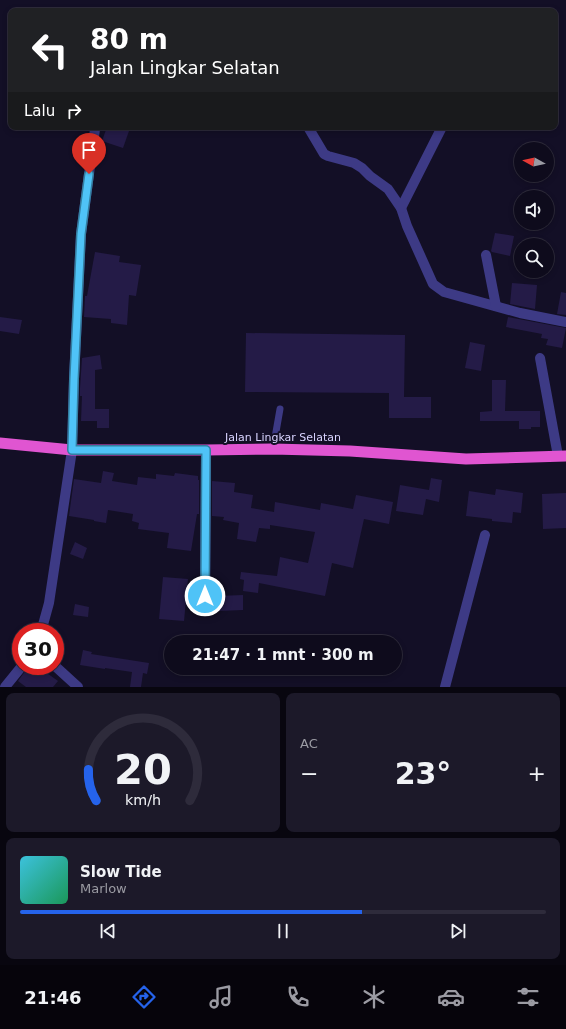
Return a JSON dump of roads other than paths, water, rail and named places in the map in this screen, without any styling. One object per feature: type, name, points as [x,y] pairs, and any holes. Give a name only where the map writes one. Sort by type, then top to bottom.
[{"type":"highway","name":"Jalan Lingkar Selatan","points":[[0,443],[72,450],[273,449],[350,451],[466,459],[562,456]]},
{"type":"street","points":[[43,623],[49,603],[72,450],[81,234],[95,130]]},
{"type":"street","points":[[310,130],[324,154],[354,163],[388,189],[401,208],[433,284],[444,292],[520,313],[566,322]]},
{"type":"street","points":[[401,208],[440,130]]},
{"type":"street","points":[[486,255],[496,306]]},
{"type":"street","points":[[540,358],[562,456]]},
{"type":"street","points":[[205,596],[206,450]]},
{"type":"street","points":[[445,687],[485,535]]},
{"type":"street","points":[[64,674],[78,687]]},
{"type":"street","points":[[5,687],[15,675]]},
{"type":"lane","points":[[273,449],[280,409]]}]
